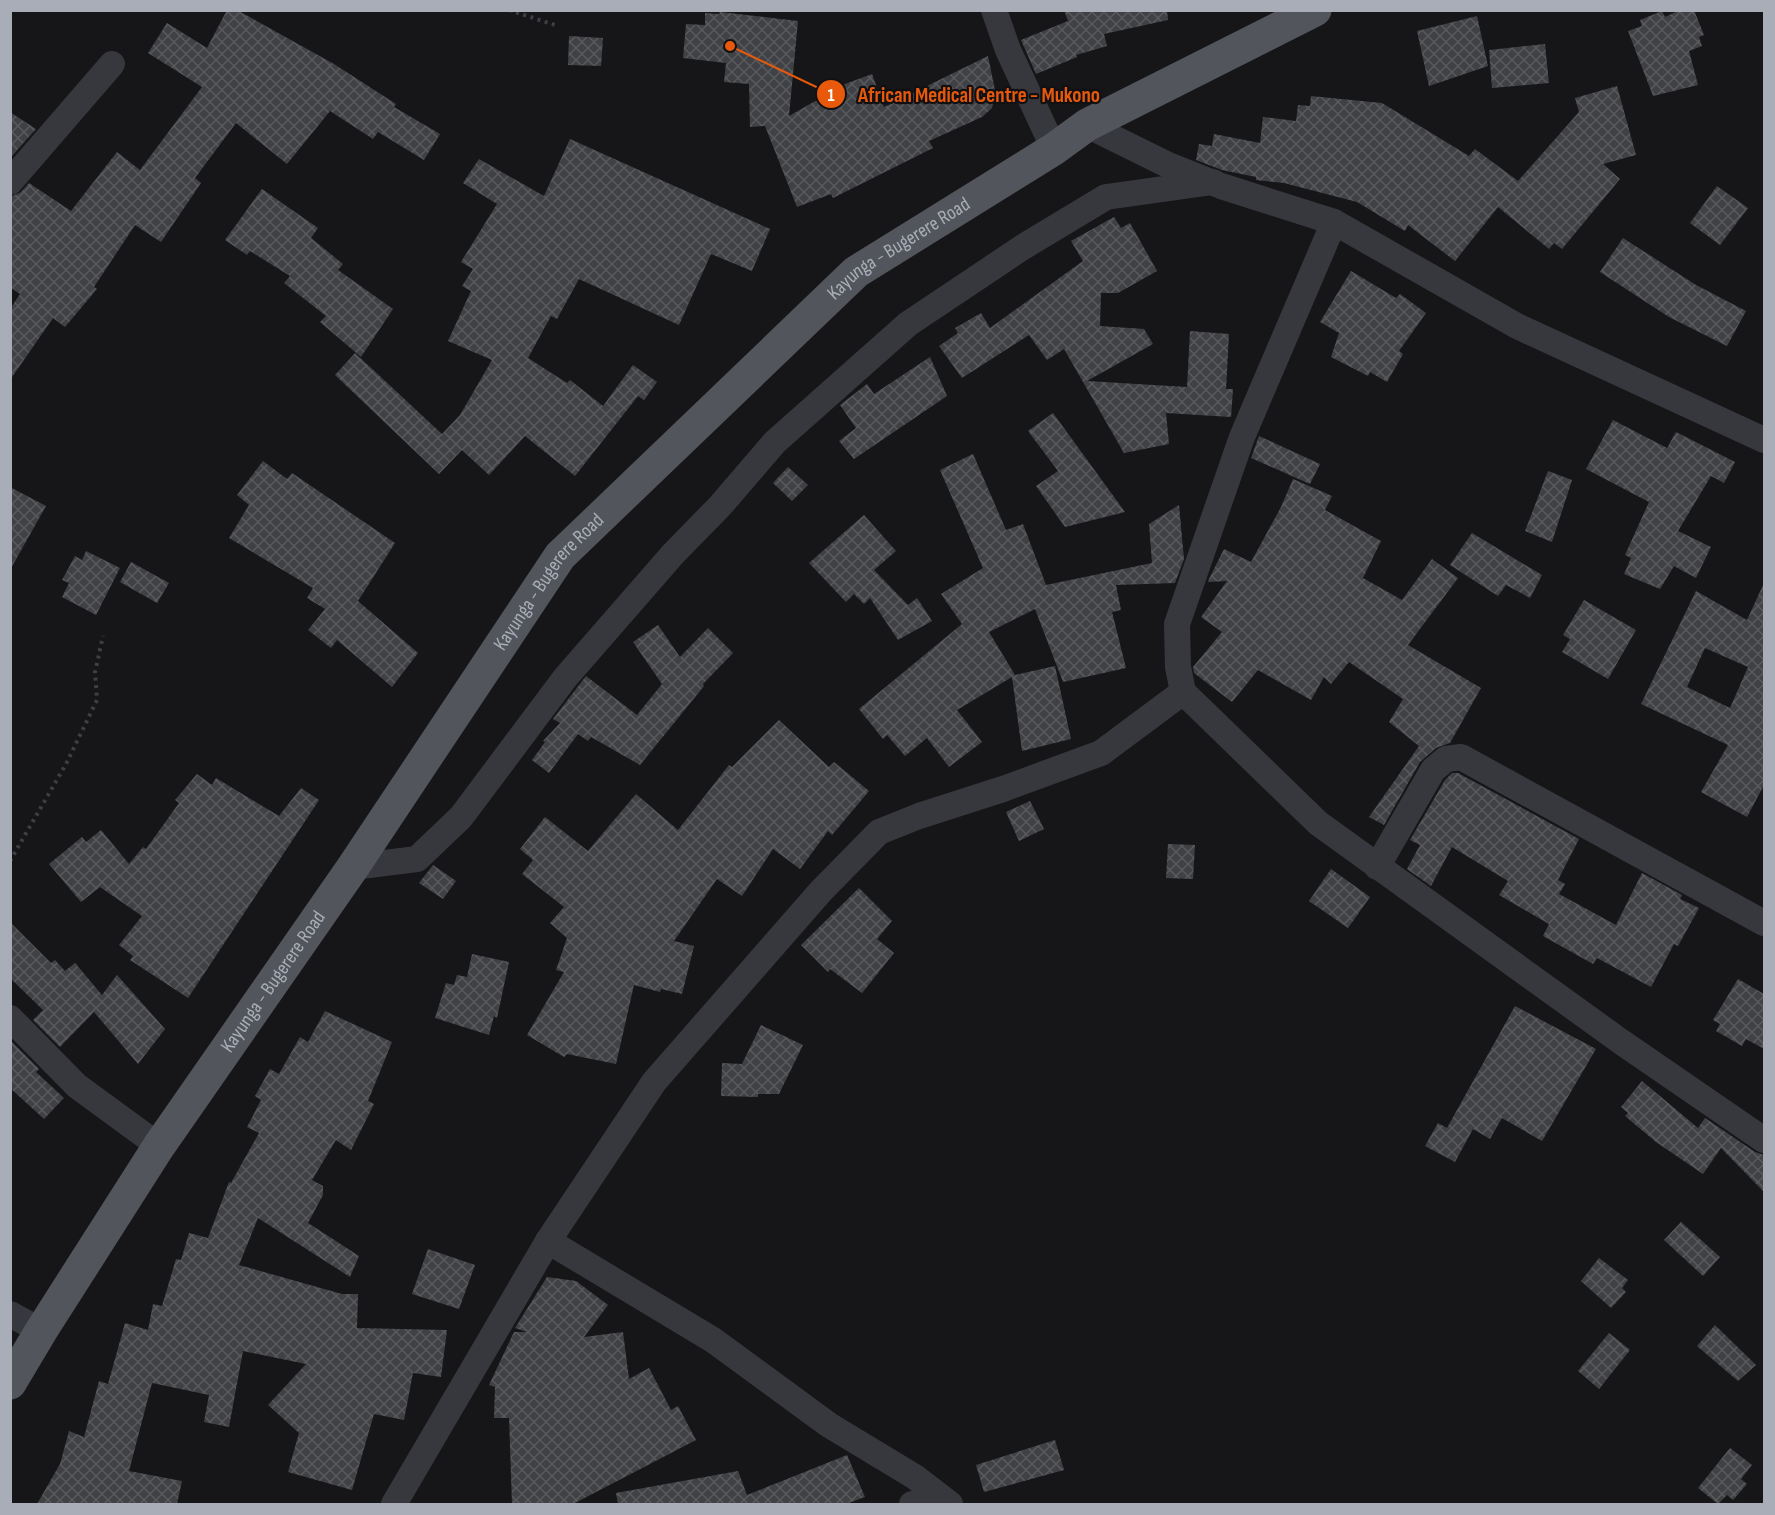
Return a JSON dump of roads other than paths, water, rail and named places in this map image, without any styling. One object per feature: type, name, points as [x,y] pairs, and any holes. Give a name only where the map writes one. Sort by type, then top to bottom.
[{"type":"main road","name":"Kayunga - Bugerere Road","points":[[10,1383],[41,1330],[159,1146],[353,867],[560,556],[856,272],[1054,149],[1087,125],[1315,10]]},
{"type":"street","points":[[994,10],[1008,50],[1054,149]]},
{"type":"street","points":[[10,182],[112,64]]},
{"type":"street","points":[[1087,125],[1166,164],[1213,183],[1334,222],[1516,326],[1764,440]]},
{"type":"street","points":[[353,867],[417,859],[461,817],[565,678],[673,554],[720,506],[775,442],[908,324],[1023,247],[1106,196],[1213,183]]},
{"type":"street","points":[[1334,222],[1242,437],[1177,624],[1178,667],[1183,692],[1318,823],[1764,1140]]},
{"type":"street","points":[[394,1504],[548,1241],[654,1082],[821,891],[879,832],[1101,753],[1183,692]]},
{"type":"street","points":[[1377,867],[1433,770],[1446,759],[1461,757],[1764,923]]},
{"type":"street","points":[[10,1018],[77,1086],[159,1146]]},
{"type":"street","points":[[548,1241],[712,1340],[829,1425],[915,1477],[945,1501]]},
{"type":"street","points":[[10,1314],[41,1330]]},
{"type":"street","points":[[912,1504],[945,1501]]},
{"type":"place","name":"African Medical Centre - Mukono","points":[[730,46]]}]
